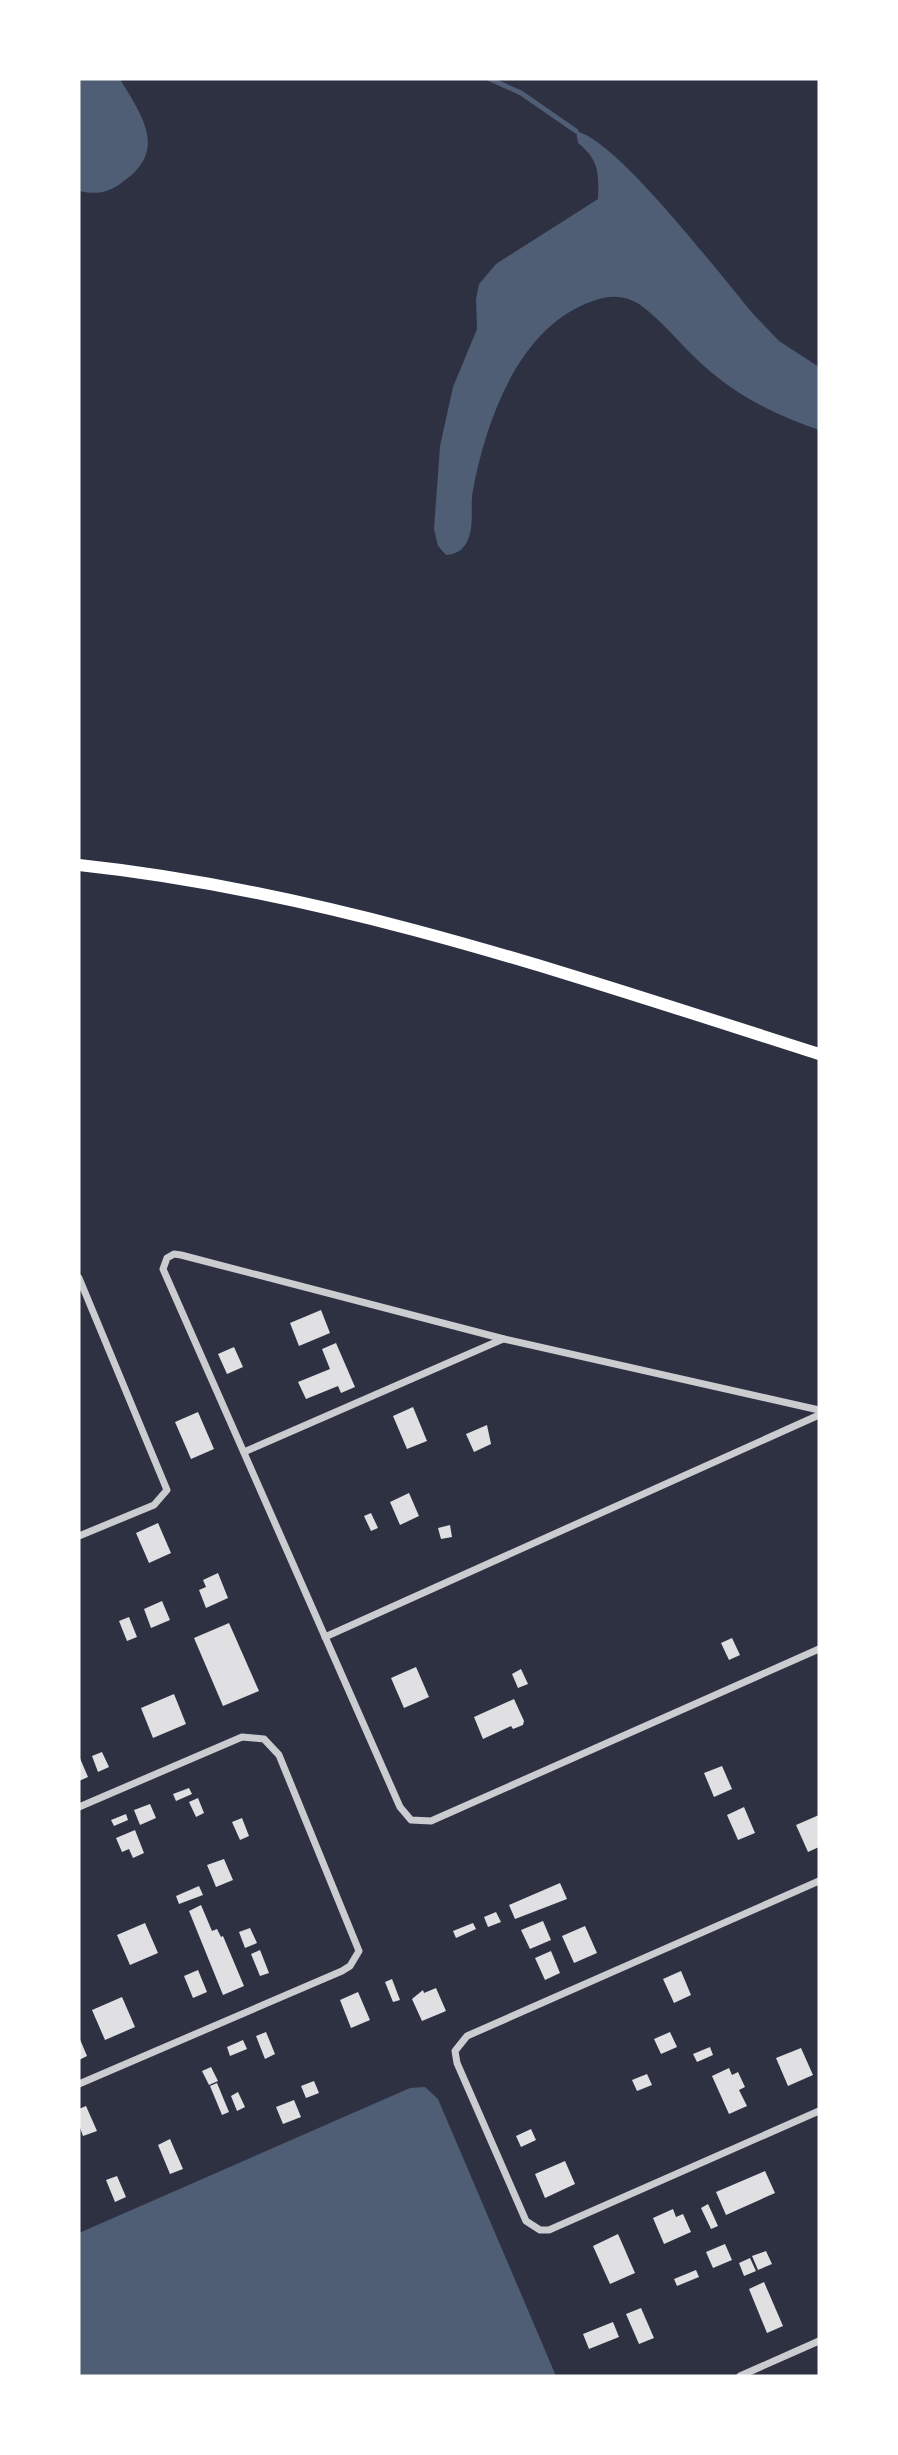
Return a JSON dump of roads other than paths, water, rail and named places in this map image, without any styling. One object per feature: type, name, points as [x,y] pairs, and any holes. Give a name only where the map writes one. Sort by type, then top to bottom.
[{"type":"highway","points":[[79,865],[264,894],[397,926],[568,974],[819,1054]]},
{"type":"street","points":[[819,1412],[504,1339],[174,1254],[167,1258],[163,1269],[401,1811],[411,1820],[421,1823],[819,1649]]},
{"type":"street","points":[[79,1278],[166,1483],[164,1496],[154,1505],[79,1536]]},
{"type":"street","points":[[244,1452],[504,1339]]},
{"type":"street","points":[[325,1637],[819,1412]]},
{"type":"street","points":[[79,1807],[242,1737],[264,1739],[279,1755],[357,1943],[356,1959],[342,1971],[79,2084]]},
{"type":"street","points":[[819,1881],[467,2036],[455,2051],[457,2063],[526,2221],[540,2230],[549,2230],[819,2111]]},
{"type":"street","points":[[740,2376],[819,2341]]},
{"type":"water","points":[[79,79],[120,79],[143,119],[147,132],[145,157],[137,169],[124,181],[103,192],[79,191]]},
{"type":"water","points":[[576,131],[595,140],[643,184],[779,341],[819,367],[819,430],[773,412],[730,387],[639,304],[622,297],[603,298],[575,309],[550,326],[530,348],[513,374],[499,402],[479,461],[472,496],[469,537],[461,550],[446,555],[438,546],[434,529],[440,446],[453,387],[477,329],[476,299],[479,284],[496,264],[598,199],[594,161],[578,143]]},
{"type":"water","points":[[425,2087],[438,2099],[556,2376],[79,2376],[79,2233],[410,2088]]},
{"type":"waterway","points":[[490,79],[521,93],[576,131]]}]
